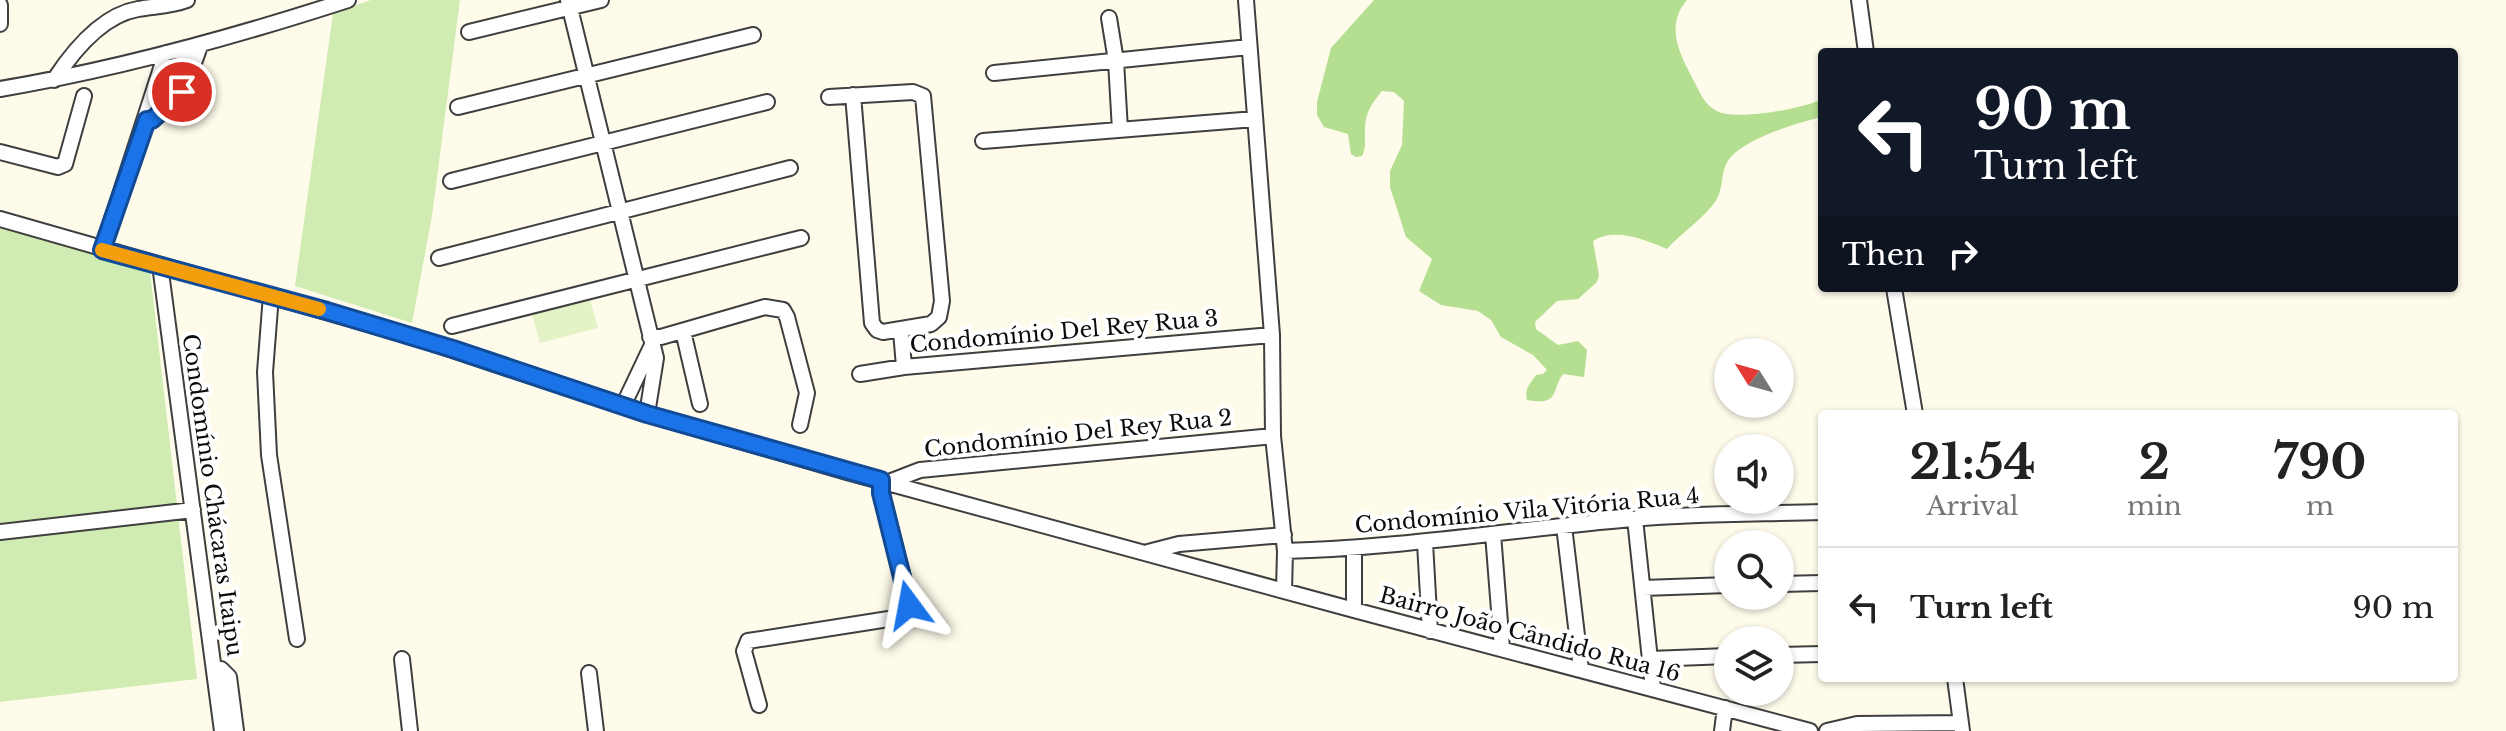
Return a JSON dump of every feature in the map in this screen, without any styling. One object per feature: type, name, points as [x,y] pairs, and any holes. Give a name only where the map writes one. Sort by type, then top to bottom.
[{"type":"street","points":[[54,80],[68,60],[104,24],[122,13],[187,0]]},
{"type":"street","points":[[0,89],[54,80],[194,47],[348,0]]},
{"type":"street","points":[[469,32],[569,4],[601,0]]},
{"type":"street","points":[[1246,0],[1272,335],[1273,436],[1284,543],[1284,591]]},
{"type":"street","points":[[1859,0],[1865,48]]},
{"type":"street","points":[[569,4],[656,358],[647,414]]},
{"type":"street","points":[[0,5],[0,24]]},
{"type":"street","points":[[1109,18],[1116,61],[1120,130]]},
{"type":"street","points":[[458,107],[753,35]]},
{"type":"street","points":[[147,120],[153,120],[163,112],[194,47]]},
{"type":"street","points":[[994,73],[1249,47]]},
{"type":"street","points":[[0,219],[102,250],[147,120],[166,53]]},
{"type":"street","points":[[829,97],[853,95],[913,92],[919,93],[924,101],[941,313],[936,321],[901,331],[880,331],[872,323],[853,95]]},
{"type":"street","points":[[0,152],[58,167],[65,164],[84,96]]},
{"type":"street","points":[[451,181],[767,102]]},
{"type":"street","points":[[983,141],[1255,119]]},
{"type":"street","points":[[439,258],[790,168]]},
{"type":"street","points":[[452,326],[801,238]]},
{"type":"street","name":"Bairro João Cândido Rua 16","points":[[102,250],[271,295],[439,345],[647,414],[1430,631],[1810,731]]},
{"type":"street","name":"Condomínio Chácaras Itaipu","points":[[160,265],[222,731]]},
{"type":"street","points":[[1895,292],[1914,410]]},
{"type":"street","points":[[271,295],[265,372],[269,455],[297,639]]},
{"type":"street","points":[[623,406],[651,341],[765,307],[783,310],[807,393],[800,425]]},
{"type":"street","points":[[683,331],[700,404]]},
{"type":"street","points":[[901,331],[904,367]]},
{"type":"street","name":"Condomínio Del Rey Rua 3","points":[[860,374],[904,367],[1272,335]]},
{"type":"street","name":"Condomínio Del Rey Rua 2","points":[[885,481],[920,470],[1273,436]]},
{"type":"street","points":[[759,705],[744,651],[748,641],[895,618],[907,612],[909,600],[881,493],[885,481]]},
{"type":"street","points":[[0,532],[193,510]]},
{"type":"street","name":"Condomínio Vila Vitória Rua 4","points":[[1147,552],[1179,544],[1284,543],[1354,549],[1635,519],[1818,512]]},
{"type":"street","points":[[1635,519],[1653,688]]},
{"type":"street","points":[[1564,526],[1581,669]]},
{"type":"street","points":[[1493,534],[1502,648]]},
{"type":"street","points":[[1425,543],[1430,631]]},
{"type":"street","points":[[1354,549],[1354,610]]},
{"type":"street","points":[[1794,584],[1818,583]]},
{"type":"street","points":[[1643,588],[1714,585]]},
{"type":"street","points":[[1794,655],[1818,654]]},
{"type":"street","points":[[1650,659],[1714,657]]},
{"type":"street","points":[[402,659],[410,731]]},
{"type":"street","points":[[214,670],[221,669],[229,677],[236,731]]},
{"type":"street","points":[[589,673],[596,731]]},
{"type":"street","points":[[1827,731],[1857,724],[1962,727],[1956,682]]},
{"type":"street","points":[[1722,731],[1725,708]]},
{"type":"green space","points":[[371,0],[460,0],[432,216],[412,323],[295,286],[333,13]]},
{"type":"green space","points":[[1374,0],[1687,0],[1676,21],[1677,43],[1700,93],[1711,107],[1719,112],[1741,115],[1771,112],[1818,100],[1818,118],[1771,133],[1735,153],[1728,161],[1715,202],[1667,249],[1620,235],[1593,241],[1599,275],[1597,282],[1578,299],[1557,301],[1535,322],[1536,329],[1558,345],[1578,341],[1587,350],[1584,377],[1563,374],[1550,399],[1527,400],[1526,393],[1536,375],[1547,370],[1533,355],[1501,337],[1491,320],[1478,311],[1441,305],[1419,291],[1432,259],[1406,237],[1390,187],[1390,171],[1402,145],[1404,101],[1394,92],[1382,91],[1366,118],[1364,152],[1356,157],[1351,154],[1348,134],[1324,127],[1317,115],[1317,102],[1331,48]]},
{"type":"green space","points":[[0,227],[150,271],[197,679],[0,702]]},
{"type":"green space","points":[[590,299],[598,328],[540,343],[532,314]]},
{"type":"slow traffic","points":[[102,250],[319,309]]},
{"type":"route","points":[[182,92],[163,112],[147,120],[102,250],[327,311],[453,349],[647,414],[881,480],[881,493],[909,605]]}]
